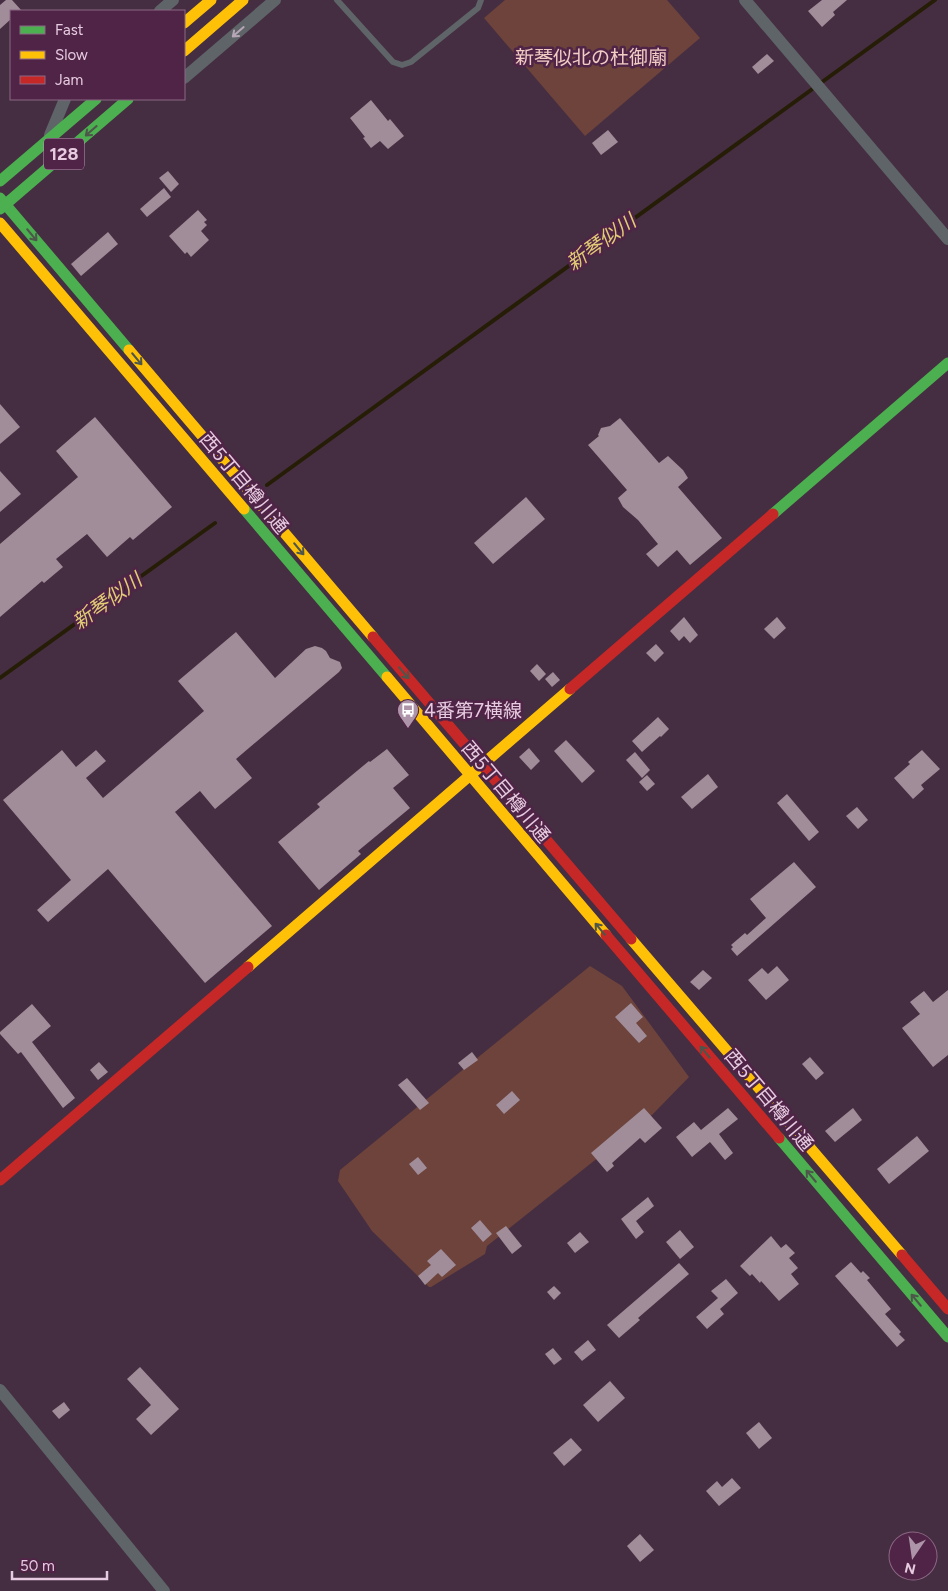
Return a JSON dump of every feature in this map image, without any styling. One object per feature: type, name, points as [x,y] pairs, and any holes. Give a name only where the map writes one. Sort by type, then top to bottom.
[{"type":"main road","points":[[185,22],[211,0]]},
{"type":"main road","points":[[185,50],[243,0]]},
{"type":"main road","name":"128","points":[[0,181],[95,100]]},
{"type":"main road","name":"128","points":[[2,203],[127,100]]},
{"type":"main road","name":"西5丁目樽川通","points":[[2,203],[948,1309]]},
{"type":"main road","name":"西5丁目樽川通","points":[[0,223],[948,1337]]},
{"type":"main road","points":[[0,1180],[948,363]]},
{"type":"street","points":[[161,10],[173,0]]},
{"type":"street","points":[[185,77],[275,0]]},
{"type":"street","points":[[745,0],[948,239]]},
{"type":"street","points":[[48,140],[65,100]]},
{"type":"street","points":[[0,1390],[164,1591]]},
{"type":"lane","points":[[337,0],[393,62],[402,65],[411,62],[478,8],[481,0]]},
{"type":"green space","name":"新琴似北の杜御廟","points":[[505,0],[667,0],[700,38],[585,136],[484,18]]},
{"type":"green space","points":[[590,966],[622,986],[689,1077],[653,1114],[487,1246],[485,1254],[429,1287],[372,1231],[338,1181],[340,1170]]},
{"type":"building","points":[[6,0],[12,0],[21,10],[10,10],[10,20],[0,29],[0,5]]},
{"type":"building","points":[[822,0],[847,0],[833,12],[835,15],[822,27],[808,11]]},
{"type":"building","points":[[767,54],[774,61],[758,74],[752,67]]},
{"type":"building","points":[[371,100],[388,121],[390,119],[404,136],[388,149],[380,141],[371,148],[350,118]]},
{"type":"building","points":[[608,130],[618,142],[601,155],[592,143]]},
{"type":"building","points":[[168,171],[179,184],[171,192],[159,178]]},
{"type":"building","points":[[164,188],[171,197],[147,217],[140,209]]},
{"type":"building","points":[[198,210],[207,220],[204,222],[207,225],[201,231],[209,240],[191,257],[187,252],[185,254],[169,236]]},
{"type":"building","points":[[108,232],[118,244],[81,276],[71,264]]},
{"type":"building","points":[[0,404],[20,427],[0,444]]},
{"type":"building","points":[[95,417],[172,507],[133,540],[130,537],[107,557],[87,534],[56,559],[63,567],[44,583],[42,581],[0,617],[0,544],[78,477],[56,451]]},
{"type":"building","points":[[620,418],[659,463],[668,456],[683,470],[688,478],[678,487],[722,538],[690,565],[677,550],[658,567],[646,554],[658,544],[638,520],[623,507],[618,498],[627,490],[588,445],[599,436],[601,428],[610,426]]},
{"type":"building","points":[[0,471],[21,494],[0,512]]},
{"type":"building","points":[[526,497],[545,519],[493,564],[474,543]]},
{"type":"building","points":[[684,617],[698,635],[690,643],[684,636],[679,641],[670,631]]},
{"type":"building","points":[[777,617],[786,628],[774,639],[764,629]]},
{"type":"building","points":[[236,632],[275,678],[306,649],[315,646],[322,648],[330,658],[340,662],[342,668],[236,759],[252,778],[215,809],[200,791],[175,812],[272,926],[205,983],[108,869],[48,922],[37,910],[71,880],[3,800],[62,750],[76,767],[96,750],[106,761],[86,778],[103,798],[204,711],[178,681]]},
{"type":"building","points":[[656,644],[664,653],[655,662],[646,653]]},
{"type":"building","points":[[537,664],[546,674],[539,681],[530,671]]},
{"type":"building","points":[[553,672],[560,680],[552,687],[545,679]]},
{"type":"building","points":[[658,717],[669,729],[642,752],[632,741]]},
{"type":"building","points":[[566,740],[595,771],[582,783],[554,751]]},
{"type":"building","points":[[529,748],[540,761],[531,770],[519,757]]},
{"type":"building","points":[[387,749],[409,775],[393,788],[410,808],[358,851],[361,854],[319,890],[278,842],[320,807],[317,804],[369,761]]},
{"type":"building","points":[[922,750],[940,769],[921,785],[924,789],[913,799],[894,778]]},
{"type":"building","points":[[635,752],[650,770],[642,778],[626,760]]},
{"type":"building","points":[[708,774],[718,787],[692,809],[681,797]]},
{"type":"building","points":[[647,775],[655,784],[647,791],[639,782]]},
{"type":"building","points":[[787,794],[819,832],[809,841],[777,803]]},
{"type":"building","points":[[857,807],[868,820],[858,829],[846,816]]},
{"type":"building","points":[[794,862],[816,887],[737,956],[731,949],[733,947],[731,945],[745,933],[747,935],[766,918],[750,899]]},
{"type":"building","points":[[777,966],[789,980],[766,1000],[748,980],[762,968],[768,974]]},
{"type":"building","points":[[703,970],[712,978],[699,990],[690,982]]},
{"type":"building","points":[[948,990],[948,1055],[933,1067],[902,1028],[920,1014],[910,1002],[924,991],[933,1002]]},
{"type":"building","points":[[631,1003],[643,1017],[636,1023],[647,1036],[639,1043],[615,1017]]},
{"type":"building","points":[[32,1004],[51,1026],[32,1042],[75,1098],[63,1108],[21,1052],[18,1054],[0,1034]]},
{"type":"building","points":[[472,1052],[478,1060],[464,1070],[458,1063]]},
{"type":"building","points":[[810,1057],[824,1073],[816,1080],[802,1064]]},
{"type":"building","points":[[99,1062],[108,1072],[98,1080],[90,1070]]},
{"type":"building","points":[[407,1078],[429,1103],[420,1110],[398,1085]]},
{"type":"building","points":[[512,1091],[520,1100],[504,1114],[496,1105]]},
{"type":"building","points":[[644,1108],[662,1128],[645,1143],[640,1138],[612,1163],[614,1166],[607,1172],[591,1153]]},
{"type":"building","points":[[728,1108],[738,1119],[719,1134],[733,1153],[725,1160],[710,1142],[692,1157],[676,1137],[694,1122],[701,1130]]},
{"type":"building","points":[[853,1108],[862,1120],[835,1142],[825,1131]]},
{"type":"building","points":[[917,1136],[929,1151],[889,1184],[877,1169]]},
{"type":"building","points":[[418,1157],[427,1168],[418,1175],[409,1164]]},
{"type":"building","points":[[648,1197],[654,1206],[636,1221],[644,1232],[636,1239],[621,1219]]},
{"type":"building","points":[[480,1220],[492,1234],[483,1242],[471,1228]]},
{"type":"building","points":[[506,1226],[522,1246],[512,1254],[496,1233]]},
{"type":"building","points":[[680,1230],[694,1247],[680,1259],[666,1242]]},
{"type":"building","points":[[580,1232],[589,1242],[575,1253],[567,1243]]},
{"type":"building","points":[[771,1236],[781,1248],[786,1244],[795,1253],[789,1258],[798,1268],[791,1274],[799,1284],[779,1301],[761,1281],[760,1283],[752,1274],[750,1276],[740,1266]]},
{"type":"building","points":[[441,1249],[456,1265],[442,1277],[438,1273],[425,1285],[418,1276],[431,1265],[427,1261]]},
{"type":"building","points":[[851,1262],[861,1273],[863,1271],[870,1278],[867,1280],[891,1309],[885,1314],[901,1332],[899,1334],[905,1340],[897,1347],[835,1276]]},
{"type":"building","points":[[679,1263],[689,1274],[638,1318],[640,1320],[619,1338],[607,1325]]},
{"type":"building","points":[[726,1279],[738,1293],[720,1309],[724,1314],[707,1329],[696,1317],[718,1298],[711,1291]]},
{"type":"building","points":[[554,1286],[561,1293],[554,1300],[547,1292]]},
{"type":"building","points":[[588,1340],[596,1350],[582,1361],[574,1352]]},
{"type":"building","points":[[553,1348],[562,1359],[554,1365],[545,1354]]},
{"type":"building","points":[[140,1367],[179,1409],[151,1435],[136,1419],[151,1405],[127,1379]]},
{"type":"building","points":[[610,1381],[625,1398],[598,1422],[583,1405]]},
{"type":"building","points":[[64,1402],[70,1410],[59,1419],[52,1411]]},
{"type":"building","points":[[759,1422],[772,1438],[759,1449],[746,1433]]},
{"type":"building","points":[[571,1438],[582,1450],[564,1466],[553,1453]]},
{"type":"building","points":[[732,1478],[741,1488],[719,1506],[706,1491],[717,1481],[722,1487]]},
{"type":"building","points":[[640,1534],[654,1550],[640,1562],[627,1546]]},
{"type":"waterway","name":"新琴似川","points":[[267,485],[935,0]]},
{"type":"waterway","name":"新琴似川","points":[[0,678],[215,523]]},
{"type":"traffic: fast","points":[[0,181],[95,100]]},
{"type":"traffic: fast","points":[[0,209],[127,100]]},
{"type":"traffic: fast","points":[[0,198],[129,350]]},
{"type":"traffic: fast","points":[[773,514],[948,363]]},
{"type":"traffic: fast","points":[[244,509],[387,677]]},
{"type":"traffic: fast","points":[[779,1138],[948,1337]]},
{"type":"traffic: slow","points":[[185,22],[211,0]]},
{"type":"traffic: slow","points":[[185,50],[243,0]]},
{"type":"traffic: slow","points":[[0,223],[244,509]]},
{"type":"traffic: slow","points":[[129,350],[373,637]]},
{"type":"traffic: slow","points":[[387,677],[606,935]]},
{"type":"traffic: slow","points":[[248,967],[570,689]]},
{"type":"traffic: slow","points":[[631,939],[902,1255]]},
{"type":"traffic: jam","points":[[570,689],[773,514]]},
{"type":"traffic: jam","points":[[373,637],[631,939]]},
{"type":"traffic: jam","points":[[606,935],[779,1138]]},
{"type":"traffic: jam","points":[[0,1180],[248,967]]},
{"type":"traffic: jam","points":[[902,1255],[948,1309]]},
{"type":"place","name":"4番第7横線","points":[[408,729]]}]
